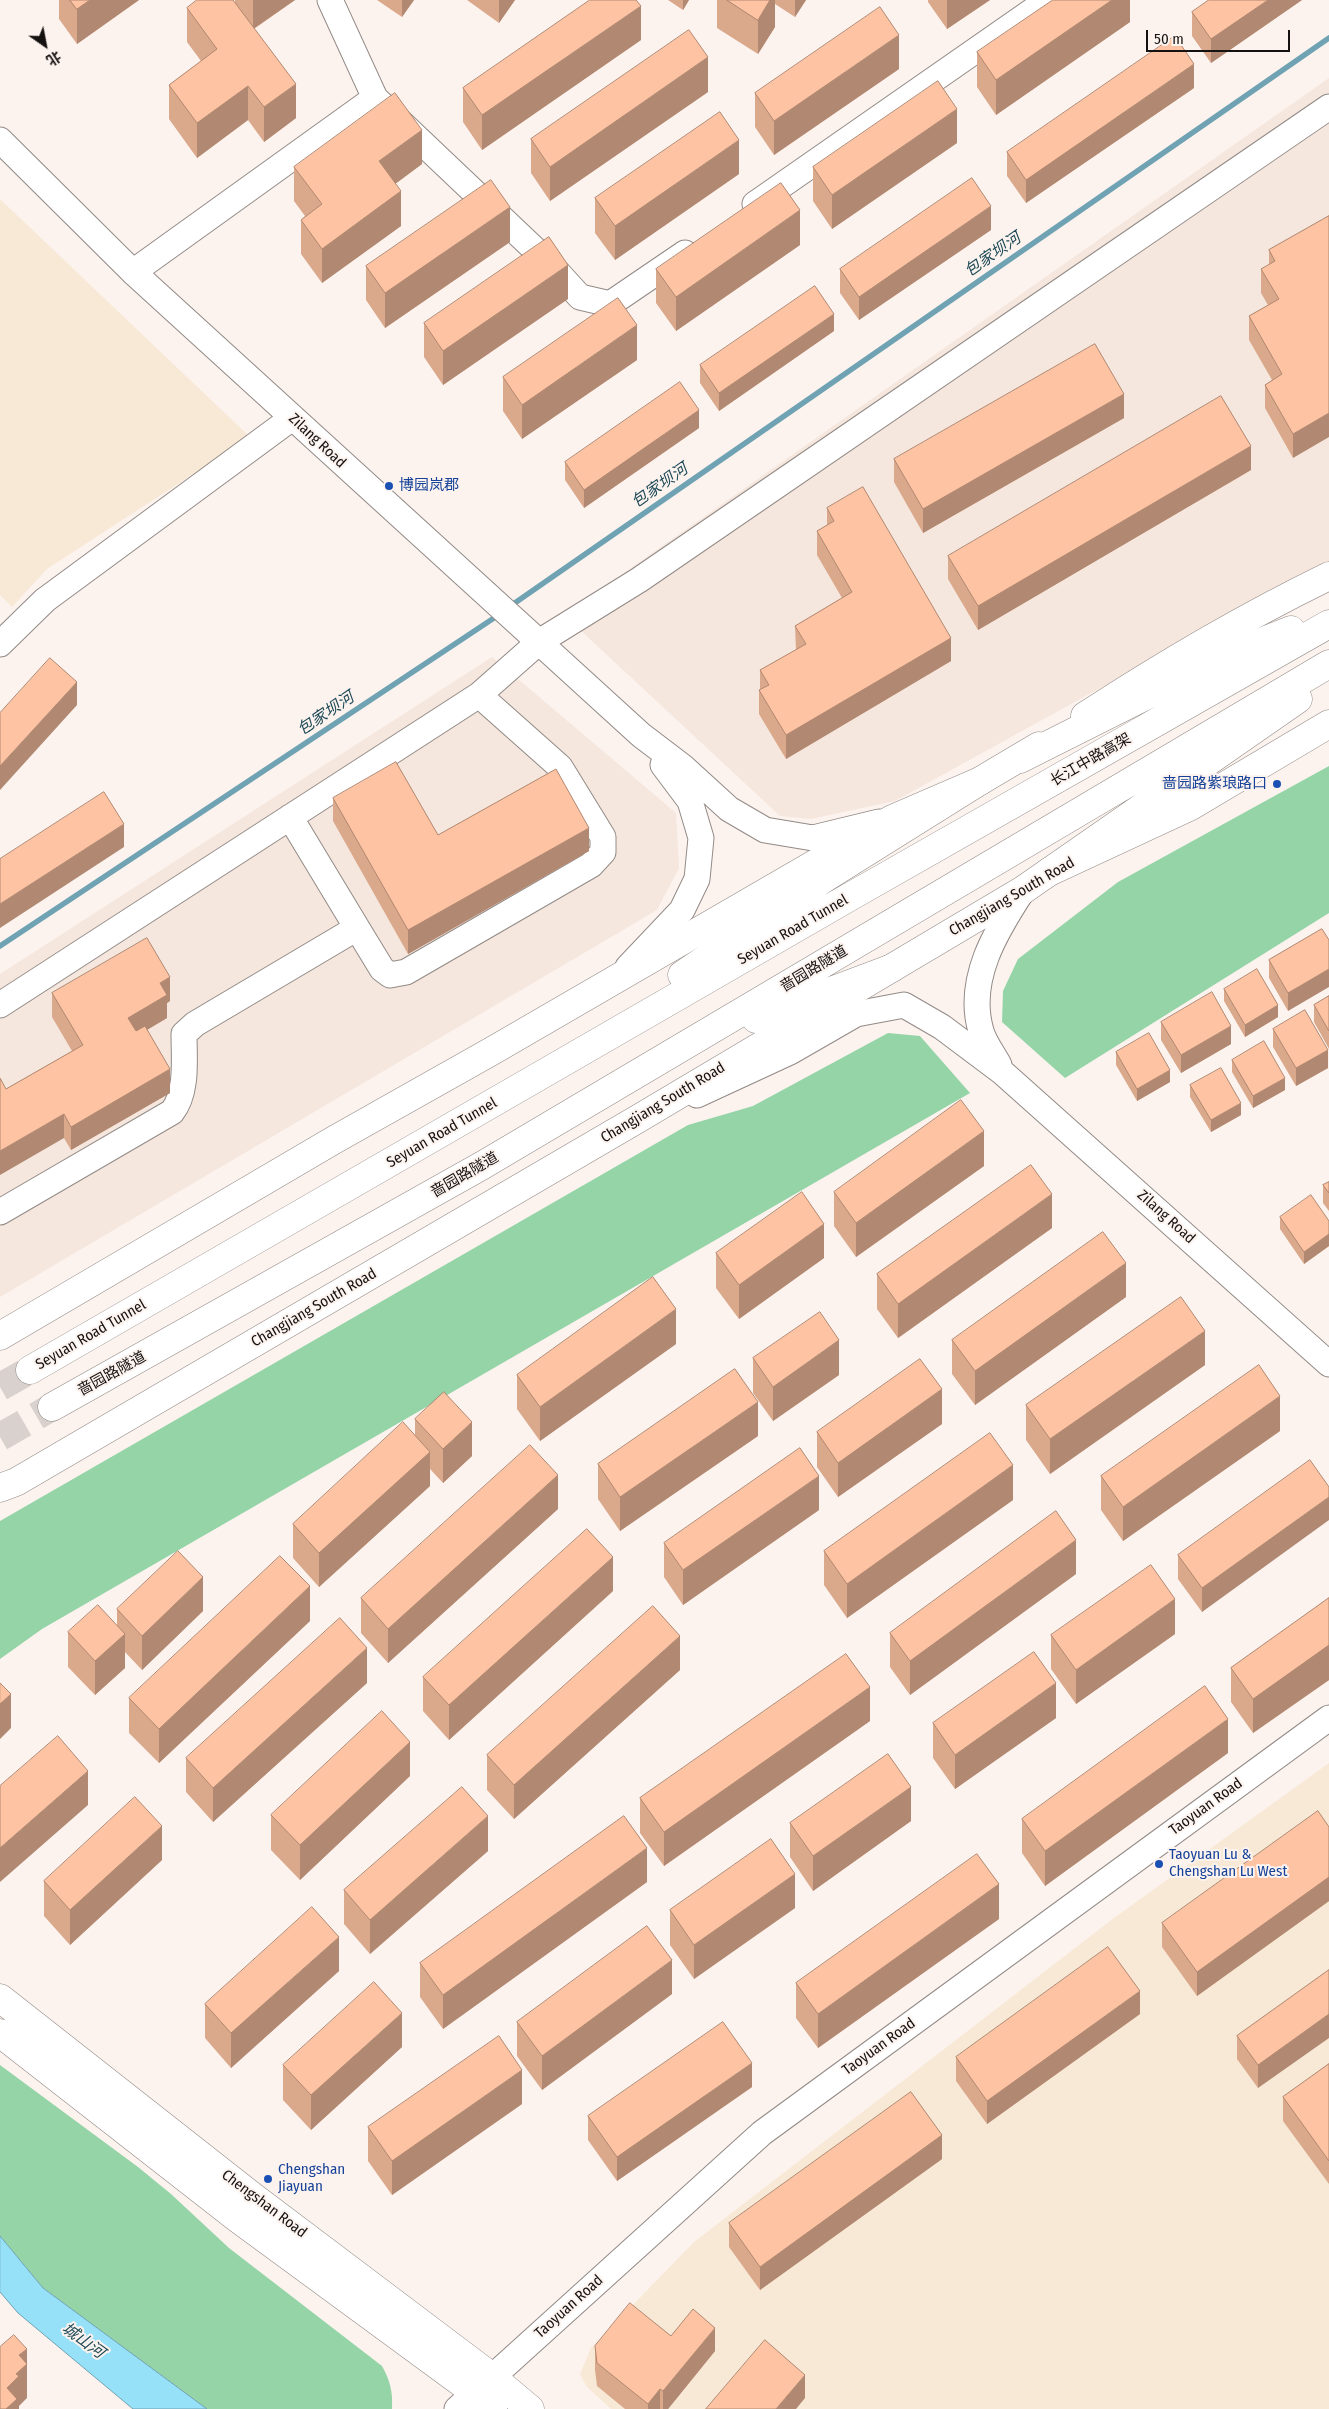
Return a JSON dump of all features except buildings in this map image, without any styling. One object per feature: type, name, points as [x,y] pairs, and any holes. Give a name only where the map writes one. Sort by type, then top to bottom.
[{"type":"main road","points":[[1020,759],[1122,692],[1286,597],[1329,576]]},
{"type":"main road","points":[[206,1268],[354,1165],[674,980],[825,878],[980,781],[1219,659],[1329,614]]},
{"type":"main road","name":"长江中路高架","points":[[853,896],[1329,624]]},
{"type":"main road","name":"啬园路隧道","points":[[52,1408],[483,1164],[1329,664]]},
{"type":"main road","points":[[1049,872],[1329,677]]},
{"type":"main road","name":"Changjiang South Road","points":[[5,1487],[636,1120],[1023,890],[1049,872],[1191,806],[1329,724]]},
{"type":"main road","points":[[0,1336],[325,1145],[892,819],[980,781]]},
{"type":"main road","name":"Seyuan Road Tunnel","points":[[30,1370],[853,896]]},
{"type":"main road","points":[[483,1164],[760,1016],[892,968]]},
{"type":"main road","name":"Chengshan Road","points":[[0,1998],[252,2196],[479,2397]]},
{"type":"main road","name":"Chengshan Road","points":[[0,2033],[237,2218],[479,2397],[530,2409]]},
{"type":"street","points":[[330,0],[375,98],[549,263],[580,297],[610,304],[700,242]]},
{"type":"street","points":[[732,220],[1048,0]]},
{"type":"street","points":[[132,272],[375,98]]},
{"type":"street","points":[[0,1005],[479,695],[539,642],[638,580],[1329,107]]},
{"type":"street","name":"Zilang Road","points":[[0,140],[132,272],[641,735]]},
{"type":"street","points":[[0,644],[45,600],[292,418]]},
{"type":"street","points":[[290,817],[382,969],[390,975],[406,972],[591,864],[603,852],[603,837],[560,767],[479,695]]},
{"type":"street","points":[[641,735],[683,767],[729,809],[765,830],[813,838],[892,819]]},
{"type":"street","points":[[619,977],[682,910],[697,879],[701,838],[690,801],[641,735]]},
{"type":"street","points":[[1002,1072],[981,1032],[976,998],[984,961],[1003,921],[1023,890]]},
{"type":"street","points":[[0,1212],[172,1112],[178,1103],[183,1073],[184,1034],[195,1024],[357,928]]},
{"type":"street","name":"Zilang Road","points":[[636,1120],[727,1082],[790,1052],[856,1014],[904,1005],[942,1027],[1002,1072],[1329,1364]]},
{"type":"street","name":"Taoyuan Road","points":[[479,2397],[762,2133],[1329,1718]]},
{"type":"shaded area","points":[[1329,78],[1329,562],[895,801],[811,819],[780,816],[564,615]]},
{"type":"shaded area","points":[[0,199],[250,437],[47,569],[12,607],[0,595]]},
{"type":"shaded area","points":[[492,657],[676,813],[679,868],[657,910],[0,1297],[0,974]]},
{"type":"shaded area","points":[[1329,1763],[1329,2409],[611,2409],[587,2387],[580,2374],[591,2348],[694,2242],[1114,1918]]},
{"type":"green space","points":[[1329,766],[1329,913],[1065,1078],[1002,1022],[1003,991],[1018,959],[1118,882]]},
{"type":"green space","points":[[888,1033],[920,1036],[970,1093],[42,1629],[0,1659],[0,1521],[688,1125],[753,1106]]},
{"type":"green space","points":[[0,2065],[138,2167],[171,2194],[229,2248],[382,2366],[390,2386],[392,2409],[207,2409],[43,2288],[0,2236]]},
{"type":"water","name":"城山河","points":[[0,2236],[43,2288],[207,2409],[133,2409],[18,2313],[0,2292]]},
{"type":"waterway","name":"包家坝河","points":[[509,607],[1329,38]]},
{"type":"waterway","name":"包家坝河","points":[[0,946],[500,614]]},
{"type":"tunnel","points":[[0,1387],[30,1370]]},
{"type":"tunnel","points":[[0,1437],[52,1407]]},
{"type":"place","name":"博园岚郡","points":[[389,486]]},
{"type":"place","name":"啬园路紫琅路口","points":[[1277,784]]},
{"type":"place","name":"Taoyuan Lu & Chengshan Lu West","points":[[1159,1864]]},
{"type":"place","name":"Chengshan Jiayuan","points":[[268,2179]]}]
